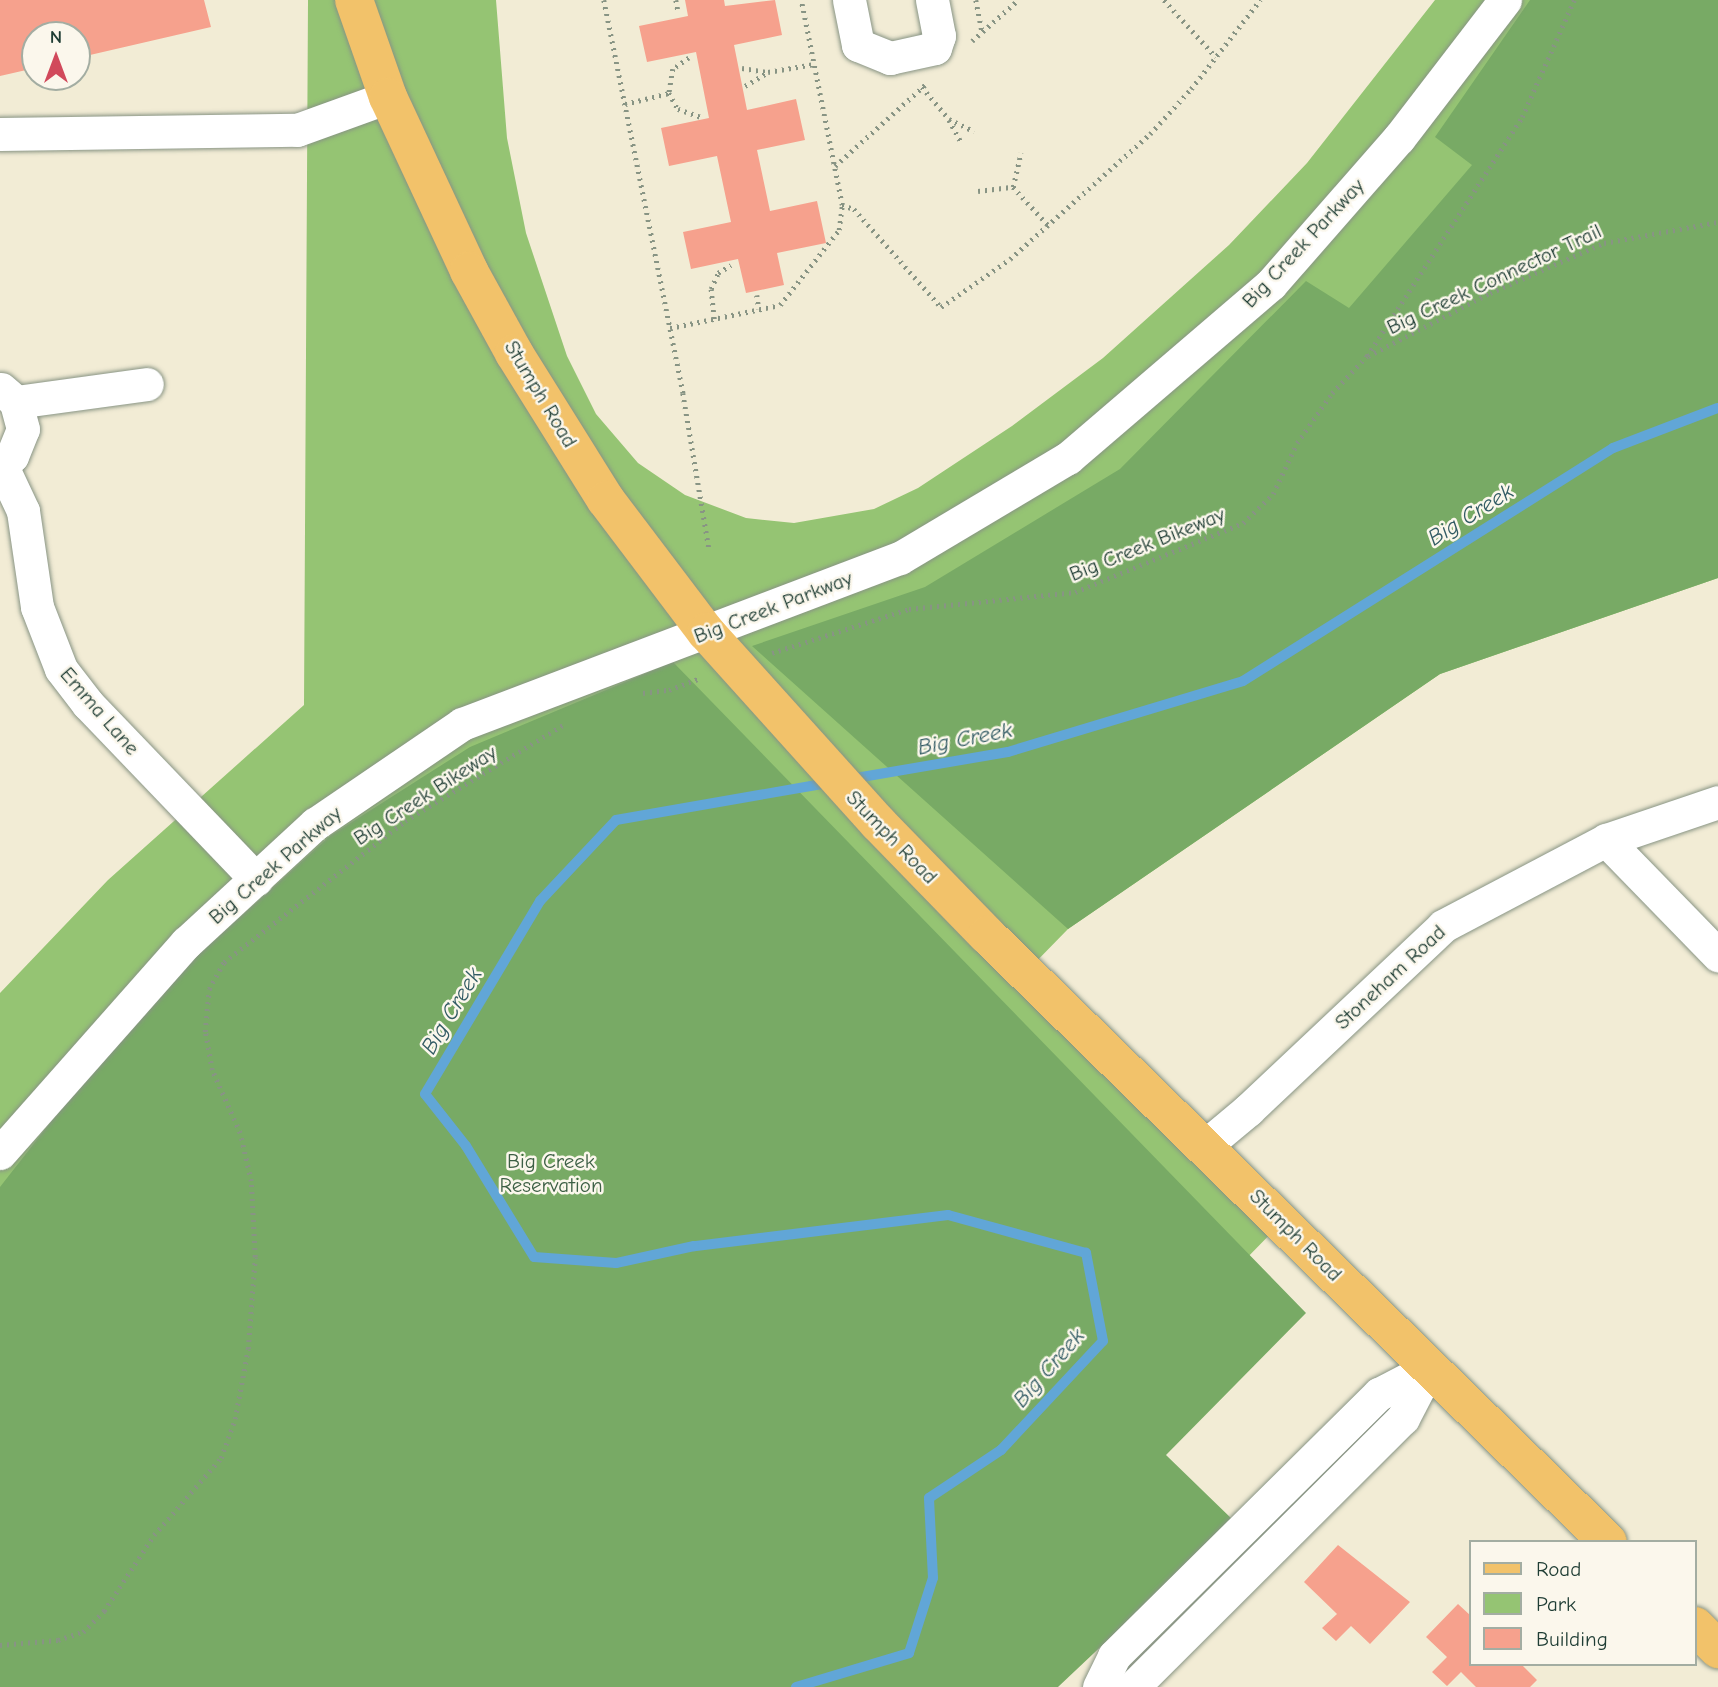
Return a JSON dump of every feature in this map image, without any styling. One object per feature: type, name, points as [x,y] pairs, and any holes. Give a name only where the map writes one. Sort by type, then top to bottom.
[{"type":"main road","name":"Stumph Road","points":[[354,0],[388,97],[469,271],[514,353],[606,500],[706,632],[769,706],[987,935],[1206,1145],[1606,1540]]},
{"type":"main road","points":[[1697,1628],[1718,1649]]},
{"type":"street","points":[[849,0],[858,45],[890,58],[935,48],[939,36],[932,0]]},
{"type":"street","name":"Big Creek Parkway","points":[[0,1153],[186,943],[315,824],[462,723],[900,558],[1068,458],[1271,284],[1399,138],[1505,0]]},
{"type":"street","points":[[0,134],[297,130],[388,97]]},
{"type":"street","name":"Emma Lane","points":[[147,384],[8,395],[21,415],[21,436],[12,456],[1,465],[23,511],[39,619],[61,669],[88,704],[256,878]]},
{"type":"street","name":"Stoneham Road","points":[[1206,1145],[1248,1110],[1443,926],[1606,840],[1718,802]]},
{"type":"street","points":[[1606,840],[1718,955]]},
{"type":"street","points":[[1099,1687],[1115,1656],[1379,1394],[1429,1367]]},
{"type":"street","points":[[1133,1687],[1403,1418],[1429,1367]]},
{"type":"path","points":[[604,0],[670,328],[709,548]]},
{"type":"path","points":[[676,0],[678,10]]},
{"type":"path","points":[[670,328],[784,301],[839,230],[842,205],[801,0]]},
{"type":"path","points":[[976,0],[983,32]]},
{"type":"path","points":[[1164,0],[1216,57]]},
{"type":"path","points":[[842,205],[854,209],[942,307],[1049,226],[1150,134],[1216,57],[1260,0]]},
{"type":"path","name":"Big Creek Bikeway","points":[[784,650],[909,610],[1075,592],[1187,550],[1243,523],[1273,494],[1297,443],[1332,393],[1367,356],[1522,117],[1574,0]]},
{"type":"path","points":[[689,58],[673,69],[668,93],[678,109],[701,117]]},
{"type":"path","points":[[742,68],[768,72],[814,64]]},
{"type":"path","points":[[745,86],[768,72]]},
{"type":"path","points":[[922,87],[949,119],[961,142]]},
{"type":"path","points":[[625,104],[668,93]]},
{"type":"path","points":[[949,119],[974,131]]},
{"type":"path","points":[[1013,187],[1021,153]]},
{"type":"path","points":[[1013,187],[1049,226]]},
{"type":"path","points":[[978,191],[1013,187]]},
{"type":"path","name":"Big Creek Connector Trail","points":[[1367,356],[1490,293],[1604,243],[1718,222]]},
{"type":"path","points":[[714,318],[711,289],[718,273],[731,265]]},
{"type":"path","points":[[757,295],[759,309]]},
{"type":"path","points":[[634,695],[682,686]]},
{"type":"path","name":"Big Creek Bikeway","points":[[0,1645],[58,1640],[83,1632],[97,1618],[154,1535],[221,1458],[235,1419],[248,1349],[255,1257],[245,1157],[212,1070],[205,1032],[209,989],[224,962],[405,821],[570,720]]},
{"type":"green space","name":"Big Creek Reservation","points":[[308,0],[496,0],[507,138],[526,233],[567,356],[596,414],[638,463],[685,495],[746,518],[794,523],[874,509],[918,488],[1012,426],[1103,358],[1229,245],[1307,163],[1435,0],[1718,0],[1718,578],[1440,674],[1068,929],[1026,972],[1282,1222],[828,1687],[0,1687],[0,993],[108,880],[304,705]]},
{"type":"green space","points":[[1530,0],[1718,0],[1718,578],[1440,674],[1068,929],[752,646],[925,587],[1120,469],[1306,281],[1349,308],[1472,165],[1435,137]]},
{"type":"green space","points":[[673,662],[1306,1313],[1166,1455],[1234,1521],[1058,1687],[0,1687],[0,1187],[57,1114],[196,957],[330,836],[470,747]]},
{"type":"building","points":[[0,0],[204,0],[211,27],[91,55],[91,21],[21,21],[21,71],[0,76]]},
{"type":"building","points":[[685,0],[724,0],[725,6],[775,0],[782,35],[734,45],[747,110],[796,99],[805,140],[757,150],[770,211],[817,201],[826,243],[777,253],[784,285],[746,293],[738,259],[691,269],[683,232],[731,222],[717,156],[669,166],[661,128],[709,118],[696,52],[647,62],[639,26],[688,16]]},
{"type":"building","points":[[1338,1545],[1410,1602],[1370,1644],[1351,1626],[1336,1641],[1322,1628],[1337,1614],[1304,1582]]},
{"type":"building","points":[[1458,1604],[1470,1615],[1470,1666],[1523,1666],[1537,1680],[1530,1687],[1476,1687],[1461,1672],[1447,1686],[1432,1672],[1447,1657],[1426,1637]]},
{"type":"waterway","name":"Big Creek","points":[[850,779],[1008,752],[1243,681],[1613,448],[1718,408]]},
{"type":"waterway","name":"Big Creek","points":[[796,1687],[909,1653],[933,1578],[929,1498],[1001,1450],[1103,1341],[1086,1253],[948,1215],[694,1246],[616,1263],[534,1257],[466,1146],[425,1094],[540,901],[616,820],[828,783]]}]
